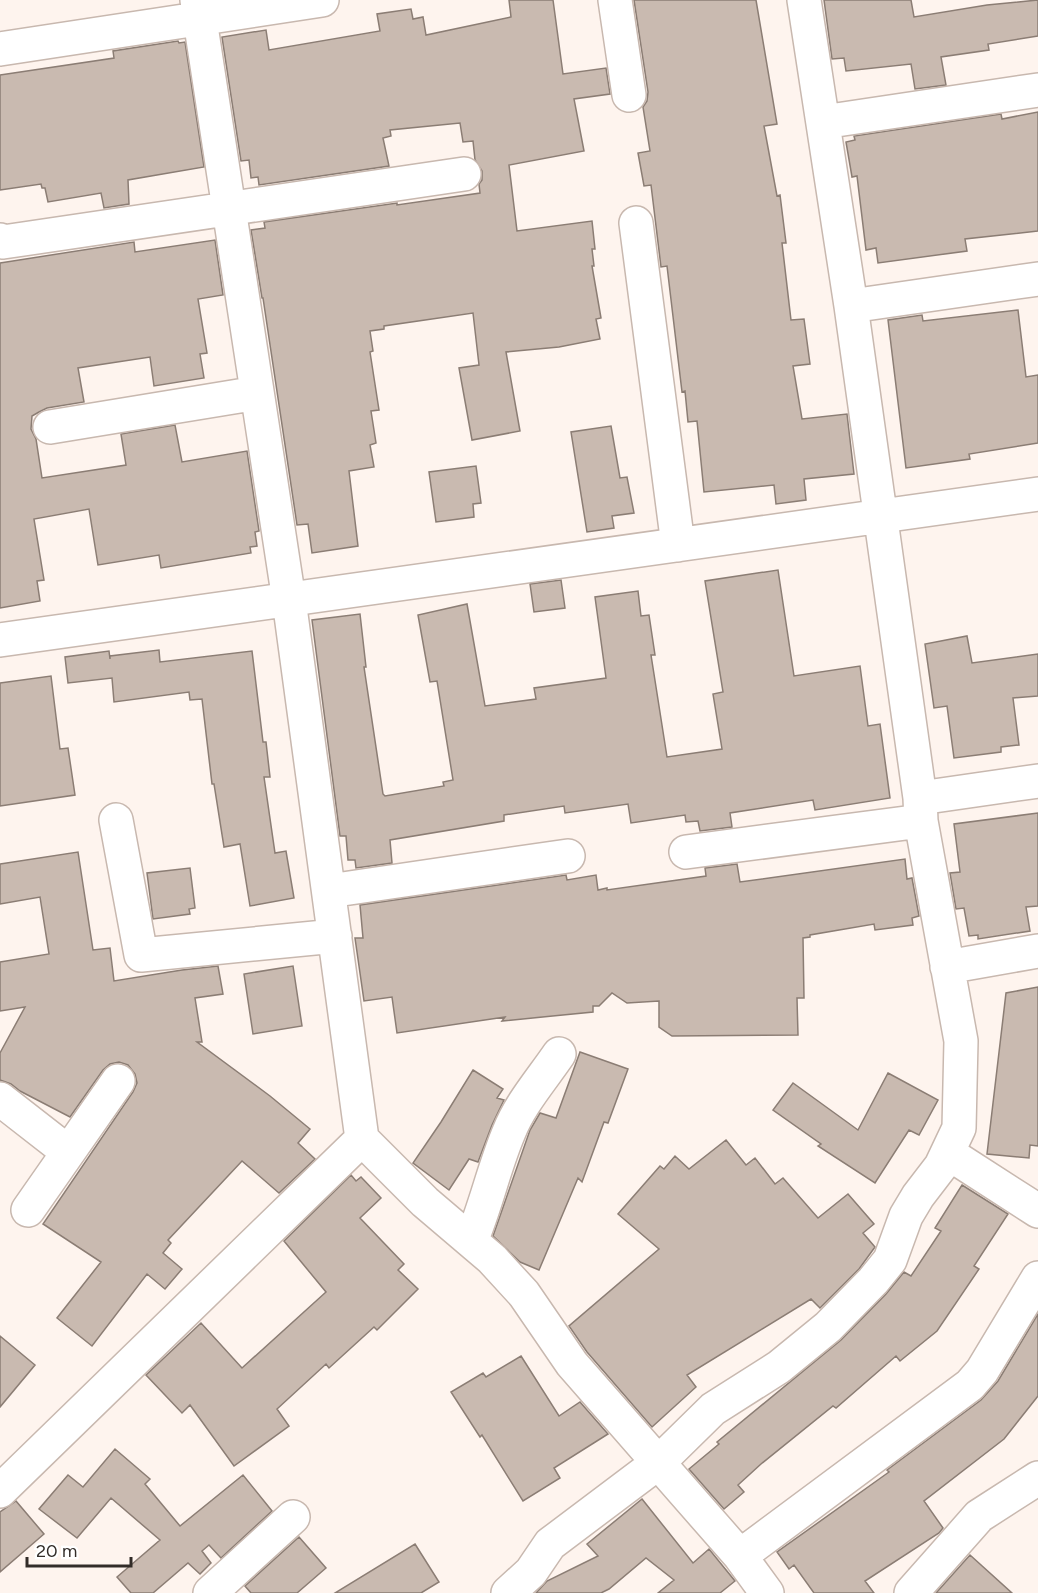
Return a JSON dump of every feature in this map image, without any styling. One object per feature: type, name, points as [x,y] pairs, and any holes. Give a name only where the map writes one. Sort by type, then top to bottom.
[{"type":"street","points":[[0,49],[198,9],[322,0]]},
{"type":"street","points":[[615,0],[629,95]]},
{"type":"street","points":[[508,1593],[531,1572],[550,1544],[658,1462],[713,1409],[779,1367],[820,1333],[873,1281],[890,1260],[906,1216],[941,1166],[959,1128],[961,1041],[920,810],[851,306],[804,0]]},
{"type":"street","points":[[198,9],[289,600],[362,1139],[425,1202],[492,1259],[525,1294],[572,1364],[740,1556],[768,1593]]},
{"type":"street","points":[[823,122],[1038,90]]},
{"type":"street","points":[[0,240],[3,242],[464,174]]},
{"type":"street","points":[[636,223],[678,546]]},
{"type":"street","points":[[851,306],[1038,279]]},
{"type":"street","points":[[50,427],[257,393]]},
{"type":"street","points":[[0,640],[1038,494]]},
{"type":"street","points":[[686,852],[920,810],[1038,781]]},
{"type":"street","points":[[116,820],[141,955],[335,936]]},
{"type":"street","points":[[329,891],[568,856]]},
{"type":"street","points":[[947,967],[1038,951]]},
{"type":"street","points":[[471,1241],[508,1133],[559,1054]]},
{"type":"street","points":[[28,1210],[118,1081]]},
{"type":"street","points":[[0,1100],[68,1152]]},
{"type":"street","points":[[0,1491],[362,1139]]},
{"type":"street","points":[[948,1153],[1038,1211]]},
{"type":"street","points":[[740,1556],[970,1385],[982,1371],[1038,1278]]},
{"type":"street","points":[[911,1593],[979,1516],[1038,1478]]},
{"type":"street","points":[[210,1593],[293,1517]]},
{"type":"building","points":[[509,0],[553,0],[563,74],[606,68],[610,94],[574,99],[584,151],[509,165],[517,231],[592,221],[595,249],[592,249],[594,266],[592,266],[601,318],[596,319],[600,339],[559,347],[506,352],[520,431],[472,440],[459,368],[479,365],[473,313],[384,326],[384,329],[370,331],[373,351],[370,352],[379,410],[371,411],[376,443],[370,445],[374,467],[349,471],[358,546],[312,553],[308,524],[297,525],[251,230],[265,228],[264,222],[480,193],[479,184],[482,180],[482,171],[475,160],[473,141],[463,142],[460,123],[390,130],[391,136],[383,138],[389,166],[259,185],[258,177],[251,178],[249,160],[241,161],[222,37],[266,30],[269,50],[380,31],[377,14],[411,9],[413,19],[423,17],[426,35],[511,17]]},
{"type":"building","points":[[634,0],[756,0],[777,124],[764,126],[777,196],[780,195],[786,243],[782,243],[791,320],[804,319],[810,364],[793,366],[802,419],[847,414],[854,474],[804,479],[806,500],[776,504],[774,485],[704,492],[697,421],[688,422],[685,391],[682,392],[667,266],[661,267],[651,185],[644,186],[638,153],[650,151],[643,107],[647,101],[648,92]]},
{"type":"building","points":[[824,0],[911,0],[914,17],[987,5],[1038,0],[1038,36],[988,44],[989,50],[941,57],[946,85],[915,89],[911,64],[846,71],[844,58],[832,59]]},
{"type":"building","points":[[178,41],[179,43],[185,42],[204,167],[128,180],[129,204],[104,208],[101,193],[48,202],[45,188],[42,188],[41,184],[0,190],[0,75],[114,58],[113,51]]},
{"type":"building","points":[[1038,112],[1038,231],[965,239],[967,251],[878,263],[876,248],[866,250],[857,176],[852,177],[846,142],[855,140],[854,136],[1001,114],[1002,119]]},
{"type":"building","points":[[215,240],[223,295],[198,299],[207,353],[200,354],[204,378],[154,386],[150,357],[78,368],[84,402],[47,408],[39,412],[32,416],[31,429],[36,439],[42,478],[126,465],[121,434],[175,425],[182,462],[247,451],[259,531],[255,532],[257,546],[250,547],[251,553],[161,568],[159,555],[98,565],[89,509],[34,519],[44,580],[37,581],[40,601],[0,608],[0,263],[134,242],[135,252]]},
{"type":"building","points":[[1018,310],[1026,377],[1038,375],[1038,443],[969,454],[970,459],[906,468],[888,320],[922,315],[923,321]]},
{"type":"building","points":[[611,426],[620,478],[627,477],[634,513],[612,516],[614,528],[587,532],[571,432]]},
{"type":"building","points":[[476,466],[481,503],[473,504],[474,517],[436,522],[429,472]]},
{"type":"building","points":[[778,570],[794,676],[860,666],[868,726],[880,724],[890,798],[815,810],[813,800],[730,813],[732,827],[700,831],[698,821],[686,822],[685,815],[631,823],[628,804],[565,813],[564,806],[504,815],[504,821],[390,840],[392,863],[356,868],[355,860],[348,860],[346,836],[340,836],[312,620],[360,614],[366,667],[364,667],[385,796],[444,786],[443,782],[453,780],[437,681],[430,682],[418,615],[467,604],[485,706],[536,699],[534,688],[606,678],[595,597],[638,591],[641,616],[649,615],[655,655],[651,655],[667,757],[722,749],[713,694],[723,692],[705,581]]},
{"type":"building","points":[[561,580],[565,608],[534,612],[530,584]]},
{"type":"building","points":[[967,636],[972,663],[1038,654],[1038,696],[1013,698],[1019,745],[1001,747],[1001,752],[954,758],[947,706],[934,708],[925,644]]},
{"type":"building","points":[[159,650],[160,662],[252,651],[263,742],[266,742],[270,777],[264,777],[275,853],[286,851],[294,898],[250,906],[240,844],[224,847],[214,784],[212,784],[202,699],[190,700],[189,692],[114,702],[112,678],[68,683],[65,657],[109,651],[110,659],[110,656]]},
{"type":"building","points":[[51,676],[60,749],[68,748],[75,795],[0,806],[0,683]]},
{"type":"building","points":[[1038,813],[1038,906],[1026,907],[1030,931],[978,939],[978,935],[969,936],[964,908],[956,909],[950,873],[960,872],[954,824]]},
{"type":"building","points":[[78,852],[93,950],[110,948],[114,981],[218,966],[223,994],[195,998],[202,1042],[197,1042],[310,1129],[298,1143],[315,1159],[279,1193],[242,1161],[168,1240],[171,1243],[163,1253],[182,1269],[165,1289],[147,1274],[92,1346],[57,1318],[101,1262],[43,1224],[133,1092],[137,1083],[135,1074],[128,1065],[119,1062],[110,1064],[103,1070],[70,1117],[0,1080],[0,1053],[25,1007],[0,1011],[0,962],[49,954],[40,897],[0,904],[0,864]]},
{"type":"building","points":[[905,859],[907,879],[912,878],[919,916],[912,918],[913,925],[875,930],[874,924],[803,938],[804,998],[797,998],[798,1035],[672,1036],[659,1027],[659,1001],[627,1003],[612,993],[599,1006],[593,1006],[593,1012],[502,1021],[505,1017],[397,1033],[392,997],[364,1001],[355,938],[363,938],[360,905],[566,875],[567,880],[596,875],[598,890],[607,888],[607,890],[706,876],[705,868],[737,864],[740,882]]},
{"type":"building","points":[[190,868],[195,908],[189,909],[190,914],[153,919],[147,873]]},
{"type":"building","points":[[293,966],[302,1026],[253,1034],[244,974]]},
{"type":"building","points":[[1038,987],[1038,1146],[1030,1145],[1029,1158],[987,1154],[1006,993]]},
{"type":"building","points":[[580,1052],[628,1069],[608,1123],[604,1122],[582,1182],[578,1178],[539,1270],[520,1262],[493,1236],[530,1130],[540,1113],[556,1118]]},
{"type":"building","points":[[473,1070],[503,1089],[497,1098],[504,1100],[478,1162],[469,1159],[449,1190],[413,1163]]},
{"type":"building","points":[[888,1073],[938,1100],[919,1135],[909,1130],[875,1183],[818,1146],[821,1144],[773,1110],[793,1083],[858,1130]]},
{"type":"building","points":[[726,1140],[746,1165],[755,1158],[775,1184],[783,1178],[818,1218],[848,1194],[874,1224],[863,1233],[875,1247],[859,1269],[820,1308],[811,1299],[687,1375],[696,1387],[652,1427],[587,1352],[569,1326],[659,1249],[618,1214],[660,1166],[664,1169],[675,1156],[689,1169]]},
{"type":"building","points":[[351,1175],[356,1181],[361,1177],[381,1198],[360,1218],[404,1264],[398,1270],[418,1289],[377,1330],[374,1327],[329,1368],[326,1364],[277,1409],[289,1426],[234,1466],[190,1405],[182,1413],[146,1375],[201,1323],[242,1368],[326,1292],[284,1241]]},
{"type":"building","points":[[962,1185],[1008,1214],[974,1266],[979,1269],[937,1331],[900,1361],[896,1356],[836,1408],[833,1406],[761,1464],[738,1485],[744,1492],[724,1509],[689,1469],[719,1444],[717,1442],[841,1340],[904,1272],[911,1276],[941,1231],[935,1228]]},
{"type":"building","points":[[1038,1314],[1038,1396],[1004,1439],[924,1501],[943,1528],[939,1533],[865,1581],[874,1593],[814,1593],[794,1565],[789,1569],[777,1552],[889,1472],[887,1470],[981,1400],[998,1381]]},
{"type":"building","points":[[0,1336],[35,1365],[0,1407]]},
{"type":"building","points":[[521,1356],[559,1416],[580,1402],[608,1434],[554,1468],[560,1478],[523,1501],[482,1435],[480,1437],[451,1392],[483,1373],[486,1377]]},
{"type":"building","points":[[115,1449],[150,1479],[145,1484],[180,1526],[243,1475],[272,1511],[221,1558],[209,1545],[202,1551],[211,1563],[200,1574],[188,1563],[153,1593],[131,1593],[117,1577],[160,1540],[111,1498],[77,1538],[39,1509],[68,1475],[83,1487]]},
{"type":"building","points":[[642,1499],[693,1563],[709,1549],[735,1581],[720,1593],[658,1593],[674,1580],[646,1558],[601,1593],[536,1593],[547,1581],[598,1556],[587,1544]]},
{"type":"building","points":[[16,1501],[44,1534],[0,1572],[0,1512]]},
{"type":"building","points":[[299,1537],[326,1568],[297,1593],[251,1593],[245,1586]]},
{"type":"building","points":[[415,1544],[439,1582],[421,1593],[335,1593]]},
{"type":"building","points":[[970,1555],[1012,1593],[936,1593]]}]
